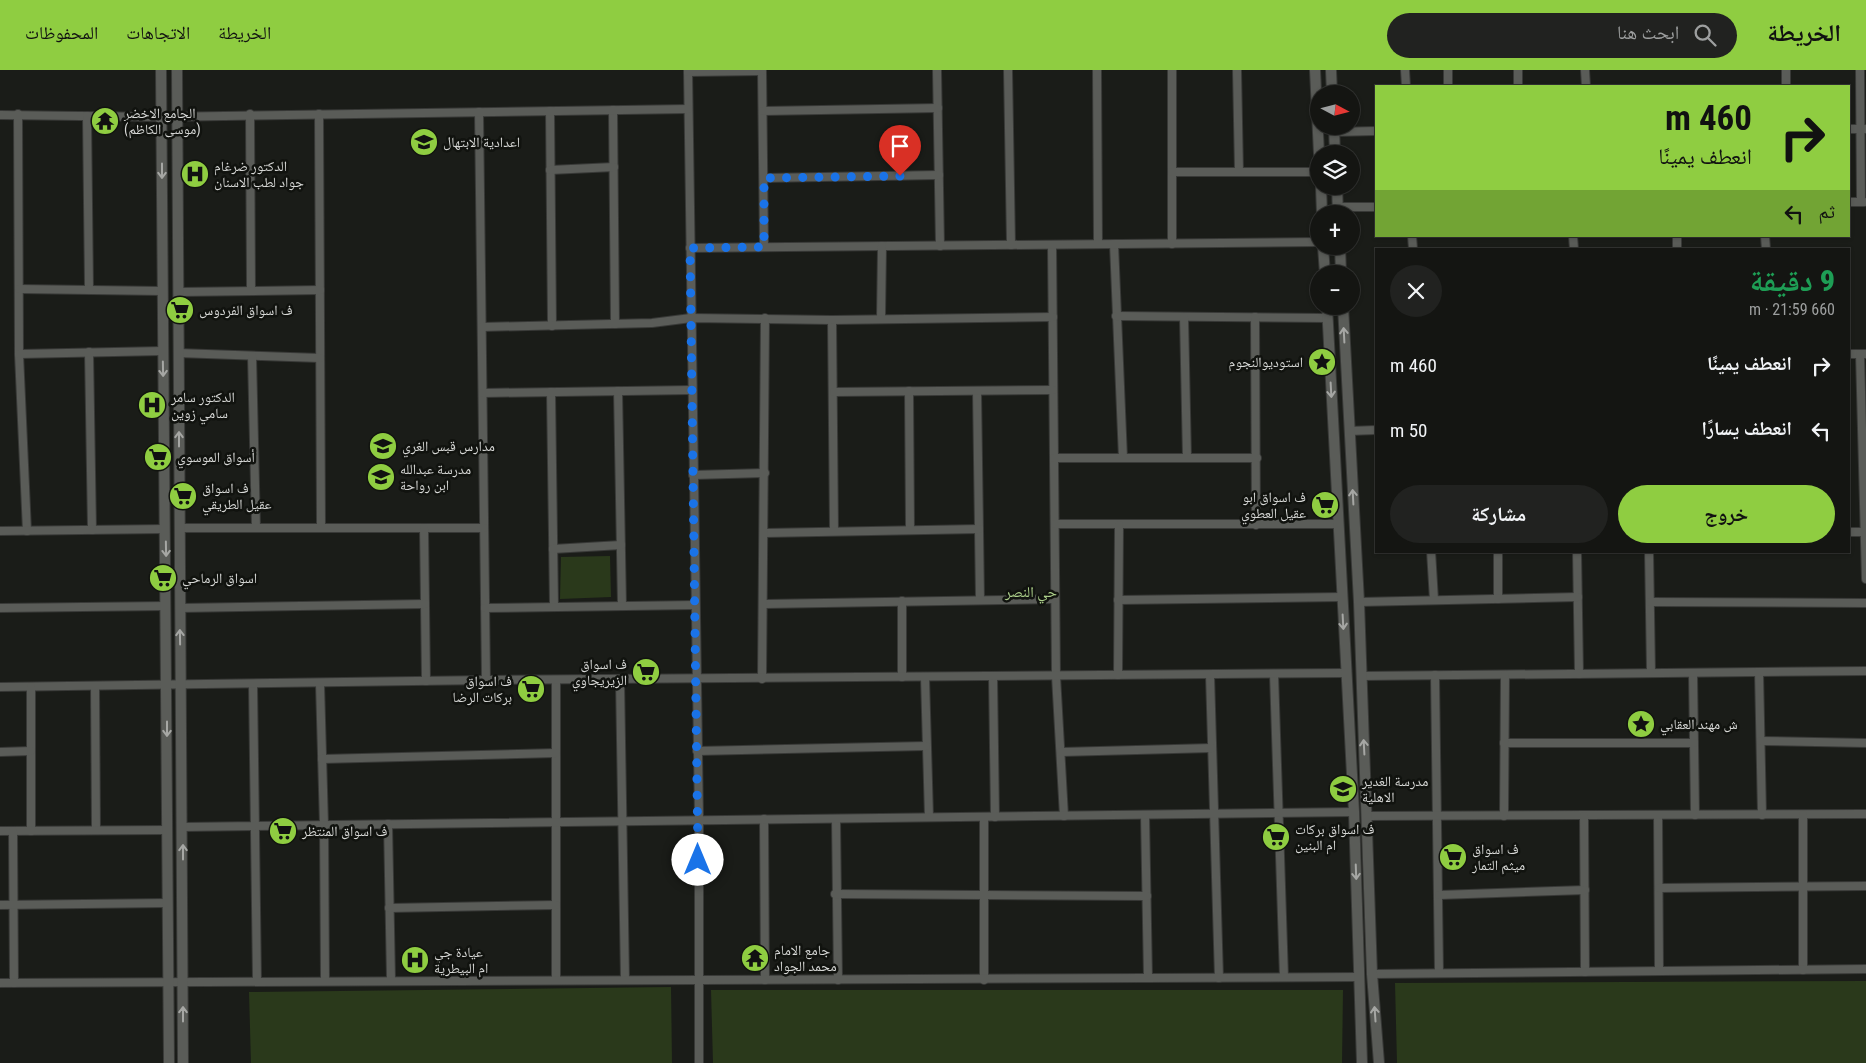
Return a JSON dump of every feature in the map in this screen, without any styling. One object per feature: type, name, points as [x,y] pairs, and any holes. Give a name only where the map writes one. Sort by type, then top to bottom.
[{"type":"street","points":[[161,70],[169,1063]]},
{"type":"street","points":[[177,70],[184,1063]]},
{"type":"street","points":[[699,1063],[697,979],[699,820],[688,71],[762,70],[764,247]]},
{"type":"street","points":[[937,70],[940,246]]},
{"type":"street","points":[[1008,70],[1010,245]]},
{"type":"street","points":[[1098,70],[1098,244]]},
{"type":"street","points":[[1172,70],[1172,244]]},
{"type":"street","points":[[1237,70],[1239,172]]},
{"type":"street","points":[[1315,70],[1319,145]]},
{"type":"street","points":[[1331,70],[1332,85]]},
{"type":"street","points":[[1405,70],[1406,85]]},
{"type":"street","points":[[1448,70],[1448,85]]},
{"type":"street","points":[[1518,70],[1518,85]]},
{"type":"street","points":[[1585,70],[1586,85]]},
{"type":"street","points":[[1786,70],[1786,85]]},
{"type":"street","points":[[1850,202],[1863,202],[1863,129],[1860,70]]},
{"type":"street","points":[[161,93],[169,98],[177,94]]},
{"type":"street","points":[[763,110],[938,108]]},
{"type":"street","points":[[0,115],[161,117],[250,114],[688,109]]},
{"type":"street","points":[[613,110],[615,324]]},
{"type":"street","points":[[550,111],[552,326]]},
{"type":"street","points":[[480,112],[486,680]]},
{"type":"street","points":[[18,114],[19,354],[27,531]]},
{"type":"street","points":[[250,114],[251,290]]},
{"type":"street","points":[[319,114],[322,528]]},
{"type":"street","points":[[87,116],[89,289]]},
{"type":"street","points":[[1850,129],[1863,129]]},
{"type":"street","points":[[1360,130],[1375,131]]},
{"type":"street","points":[[161,137],[169,133],[177,137]]},
{"type":"street","points":[[550,170],[614,167]]},
{"type":"street","points":[[1172,172],[1310,172]]},
{"type":"street","points":[[764,178],[939,175]]},
{"type":"street","points":[[1360,208],[1375,207]]},
{"type":"street","points":[[690,248],[1310,242]]},
{"type":"street","points":[[1114,244],[1123,458]]},
{"type":"street","points":[[1052,245],[1056,676],[1064,816]]},
{"type":"street","points":[[881,319],[882,246]]},
{"type":"street","points":[[20,289],[162,291]]},
{"type":"street","points":[[178,292],[320,290]]},
{"type":"street","points":[[1328,315],[1354,812],[1362,1063]]},
{"type":"street","points":[[1343,315],[1359,602],[1372,974],[1379,1063]]},
{"type":"street","points":[[1116,316],[1328,318]]},
{"type":"street","points":[[482,327],[652,323],[691,318],[832,320],[1053,317]]},
{"type":"street","points":[[1184,317],[1187,458]]},
{"type":"street","points":[[1255,317],[1256,525]]},
{"type":"street","points":[[762,678],[765,604],[765,318]]},
{"type":"street","points":[[832,320],[834,531]]},
{"type":"street","points":[[19,354],[162,350]]},
{"type":"street","points":[[89,352],[92,530]]},
{"type":"street","points":[[178,353],[320,358]]},
{"type":"street","points":[[1850,354],[1863,354],[1866,579]]},
{"type":"street","points":[[252,356],[256,528]]},
{"type":"street","points":[[483,393],[692,390]]},
{"type":"street","points":[[834,392],[1054,390]]},
{"type":"street","points":[[618,391],[622,606]]},
{"type":"street","points":[[909,391],[910,529]]},
{"type":"street","points":[[977,391],[980,600]]},
{"type":"street","points":[[551,392],[554,607]]},
{"type":"street","points":[[1349,431],[1375,430]]},
{"type":"street","points":[[1054,458],[1257,458]]},
{"type":"street","points":[[693,475],[765,472]]},
{"type":"street","points":[[1055,524],[1338,526],[1346,532],[1354,527]]},
{"type":"street","points":[[1118,675],[1119,525]]},
{"type":"street","points":[[179,528],[484,528]]},
{"type":"street","points":[[424,528],[426,681]]},
{"type":"street","points":[[0,531],[165,529]]},
{"type":"street","points":[[765,533],[979,529]]},
{"type":"street","points":[[1850,532],[1865,532]]},
{"type":"street","points":[[553,549],[621,546]]},
{"type":"street","points":[[1431,553],[1434,600]]},
{"type":"street","points":[[1498,553],[1498,599]]},
{"type":"street","points":[[1577,553],[1579,674]]},
{"type":"street","points":[[1649,553],[1651,673]]},
{"type":"street","points":[[1340,563],[1348,557],[1356,562]]},
{"type":"street","points":[[1359,602],[1578,597]]},
{"type":"street","points":[[1118,600],[1342,598]]},
{"type":"street","points":[[765,604],[1055,599]]},
{"type":"street","points":[[902,601],[902,677]]},
{"type":"street","points":[[1650,602],[1866,603]]},
{"type":"street","points":[[180,608],[425,604]]},
{"type":"street","points":[[485,608],[695,605]]},
{"type":"street","points":[[0,608],[166,606]]},
{"type":"street","points":[[167,670],[173,673],[180,670]]},
{"type":"street","points":[[1759,672],[1762,815]]},
{"type":"street","points":[[1361,676],[1866,672]]},
{"type":"street","points":[[0,687],[320,684],[486,680],[1346,673]]},
{"type":"street","points":[[1693,673],[1695,815]]},
{"type":"street","points":[[1210,674],[1219,978]]},
{"type":"street","points":[[1274,674],[1284,977]]},
{"type":"street","points":[[1435,675],[1439,973]]},
{"type":"street","points":[[1504,816],[1505,675]]},
{"type":"street","points":[[993,676],[995,817]]},
{"type":"street","points":[[925,677],[929,817]]},
{"type":"street","points":[[556,680],[556,980]]},
{"type":"street","points":[[620,680],[624,821],[625,980]]},
{"type":"street","points":[[253,684],[257,981]]},
{"type":"street","points":[[320,684],[324,825],[324,981]]},
{"type":"street","points":[[95,686],[96,830]]},
{"type":"street","points":[[31,687],[31,831]]},
{"type":"street","points":[[167,701],[174,697],[181,700]]},
{"type":"street","points":[[1761,742],[1866,742]]},
{"type":"street","points":[[1504,743],[1694,743]]},
{"type":"street","points":[[697,750],[926,746]]},
{"type":"street","points":[[1061,752],[1212,748]]},
{"type":"street","points":[[0,752],[31,751]]},
{"type":"street","points":[[322,759],[556,752]]},
{"type":"street","points":[[183,827],[1354,812]]},
{"type":"street","points":[[1367,816],[1866,814]]},
{"type":"street","points":[[1145,815],[1148,978]]},
{"type":"street","points":[[1658,815],[1659,971]]},
{"type":"street","points":[[1802,970],[1803,815]]},
{"type":"street","points":[[1584,816],[1585,972]]},
{"type":"street","points":[[984,817],[984,980]]},
{"type":"street","points":[[836,818],[838,980]]},
{"type":"street","points":[[764,820],[765,980]]},
{"type":"street","points":[[388,824],[391,980]]},
{"type":"street","points":[[0,831],[168,830]]},
{"type":"street","points":[[13,831],[14,983]]},
{"type":"street","points":[[1659,888],[1866,886]]},
{"type":"street","points":[[1439,895],[1584,890]]},
{"type":"street","points":[[836,894],[1147,896]]},
{"type":"street","points":[[0,905],[168,903]]},
{"type":"street","points":[[390,908],[556,905]]},
{"type":"street","points":[[168,960],[176,964],[183,961]]},
{"type":"street","points":[[1372,974],[1866,969]]},
{"type":"street","points":[[0,983],[1359,977]]},
{"type":"green space","points":[[610,556],[611,597],[560,599],[561,557]]},
{"type":"green space","points":[[1866,981],[1866,1063],[1397,1063],[1395,983]]},
{"type":"green space","points":[[671,987],[672,1063],[251,1063],[249,992]]},
{"type":"green space","points":[[711,990],[1343,990],[1342,1063],[713,1063]]},
{"type":"place","name":"الجامع الاخضر (موسى الكاظم)","points":[[105,121]]},
{"type":"place","name":"اعدادية الابتهال","points":[[424,142]]},
{"type":"place","name":"الدكتور ضرغام جواد لطب الاسنان","points":[[195,174]]},
{"type":"place","name":"ف اسواق الفردوس","points":[[180,310]]},
{"type":"place","name":"استوديوالنجوم","points":[[1322,362]]},
{"type":"place","name":"الدكتور سامر سامي زوين","points":[[152,405]]},
{"type":"place","name":"مدارس قبس الغري","points":[[383,446]]},
{"type":"place","name":"أسواق الموسوي","points":[[158,457]]},
{"type":"place","name":"مدرسة عبدالله ابن رواحة","points":[[381,477]]},
{"type":"place","name":"ف اسواق عقيل الطريقي","points":[[183,496]]},
{"type":"place","name":"ف اسواق ابو عقيل العطوي","points":[[1325,505]]},
{"type":"place","name":"اسواق الرماحي","points":[[163,578]]},
{"type":"place","name":"ف اسواق الزيريجاوي","points":[[646,672]]},
{"type":"place","name":"ف اسواق بركات الرضا","points":[[531,689]]},
{"type":"place","name":"ش مهند العقابي","points":[[1641,724]]},
{"type":"place","name":"مدرسة الغدير الاهلية","points":[[1343,789]]},
{"type":"place","name":"ف اسواق المنتظر","points":[[283,831]]},
{"type":"place","name":"ف اسواق بركات ام البنين","points":[[1276,837]]},
{"type":"place","name":"ف اسواق ميثم التمار","points":[[1453,857]]},
{"type":"place","name":"جامع الامام محمد الجواد","points":[[755,958]]},
{"type":"place","name":"عيادة جي ام البيطرية","points":[[415,960]]},
{"type":"district","name":"حي النصر","points":[[1031,592]]},
{"type":"route","points":[[698,860],[699,820],[690,248],[764,247],[764,178],[900,176]]}]
